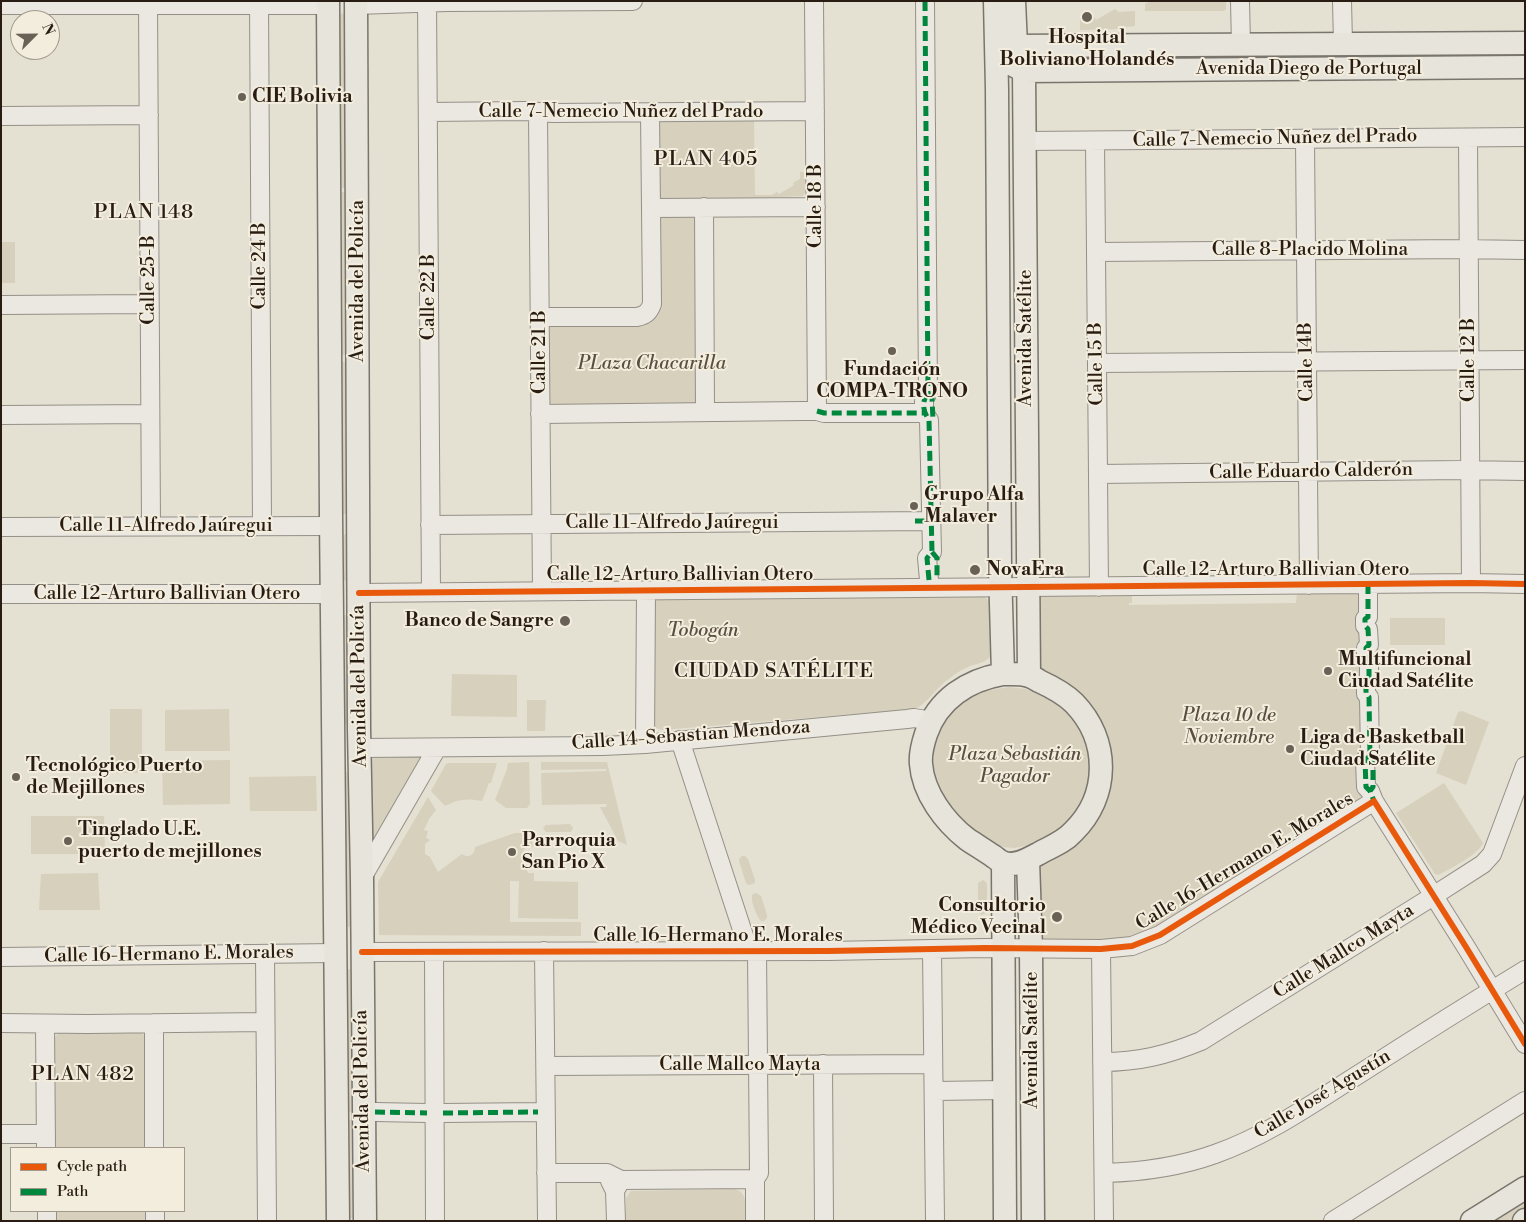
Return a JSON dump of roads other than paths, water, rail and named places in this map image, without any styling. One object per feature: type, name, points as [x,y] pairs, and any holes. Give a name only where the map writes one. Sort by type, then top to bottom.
[{"type":"main road","points":[[328,3],[356,3]]},
{"type":"main road","name":"Avenida del Policía","points":[[328,3],[338,1221]]},
{"type":"main road","name":"Avenida del Policía","points":[[356,3],[360,748],[365,1221]]},
{"type":"main road","name":"Avenida Satélite","points":[[1012,3],[1016,46],[1024,71],[1029,676]]},
{"type":"main road","name":"Avenida Satélite","points":[[1003,674],[997,57],[1012,3]]},
{"type":"main road","name":"Avenida Diego de Portugal","points":[[997,57],[1016,46],[1525,42]]},
{"type":"main road","points":[[1343,43],[1343,68]]},
{"type":"main road","points":[[1241,45],[1242,69]]},
{"type":"main road","name":"Avenida Diego de Portugal","points":[[997,57],[1024,71],[1525,67]]},
{"type":"main road","points":[[998,141],[1024,141]]},
{"type":"main road","points":[[999,364],[1026,364]]},
{"type":"main road","points":[[331,526],[359,526]]},
{"type":"main road","points":[[332,594],[359,593]]},
{"type":"main road","points":[[1003,674],[1029,676],[1063,693],[1083,713],[1090,723],[1100,747],[1102,766],[1095,798],[1082,822],[1064,841],[1028,860],[1015,864],[1003,863],[962,835],[951,824],[931,796],[922,772],[921,762],[924,741],[932,721],[941,707],[955,693],[981,679],[1003,674]]},
{"type":"main road","points":[[334,748],[360,748]]},
{"type":"main road","name":"Avenida Satélite","points":[[1028,860],[1031,949],[1033,1221]]},
{"type":"main road","name":"Avenida Satélite","points":[[1003,863],[1005,1221]]},
{"type":"main road","points":[[336,953],[362,952]]},
{"type":"main road","points":[[1472,1221],[1525,1188]]},
{"type":"street","points":[[356,3],[633,1]]},
{"type":"street","name":"Calle 18 B","points":[[814,1],[817,411]]},
{"type":"street","points":[[925,1],[928,393],[924,398],[929,417],[922,521],[932,552],[927,558],[933,579]]},
{"type":"street","points":[[1240,1],[1241,45]]},
{"type":"street","points":[[1342,1],[1343,43]]},
{"type":"street","name":"Calle 22 B","points":[[427,2],[430,592]]},
{"type":"street","name":"Calle 25-B","points":[[148,3],[151,526]]},
{"type":"street","name":"Calle 24 B","points":[[259,3],[262,526]]},
{"type":"street","points":[[1,5],[328,3]]},
{"type":"street","name":"Calle 7-Nemecio Nuñez del Prado","points":[[428,112],[815,111]]},
{"type":"street","name":"Calle 21 B","points":[[538,112],[542,592]]},
{"type":"street","points":[[540,317],[637,317],[647,314],[652,304],[650,112]]},
{"type":"street","points":[[1,116],[148,115]]},
{"type":"street","name":"Calle 12 B","points":[[1468,138],[1471,583]]},
{"type":"street","name":"Calle 7-Nemecio Nuñez del Prado","points":[[1024,141],[1525,138]]},
{"type":"street","name":"Calle 14B","points":[[1305,140],[1309,585]]},
{"type":"street","name":"Calle 15 B","points":[[1095,141],[1099,587]]},
{"type":"street","points":[[704,207],[705,412]]},
{"type":"street","points":[[652,208],[816,207]]},
{"type":"street","name":"Calle 8-Placido Molina","points":[[1096,252],[1525,250]]},
{"type":"street","points":[[1,305],[149,304]]},
{"type":"street","points":[[1097,363],[1525,360]]},
{"type":"street","points":[[540,414],[817,411],[827,414],[929,417]]},
{"type":"street","points":[[1,415],[150,414]]},
{"type":"street","name":"Calle Eduardo Calderón","points":[[1098,474],[1525,471]]},
{"type":"street","name":"Calle 11-Alfredo Jaúregui","points":[[430,525],[922,521]]},
{"type":"street","name":"Calle 11-Alfredo Jaúregui","points":[[1,527],[331,526]]},
{"type":"street","points":[[1368,584],[1366,716],[1370,756],[1373,760],[1373,787],[1368,790],[1525,1044]]},
{"type":"street","name":"Calle 12-Arturo Ballivian Otero","points":[[359,593],[1525,584]]},
{"type":"street","points":[[646,590],[646,744]]},
{"type":"street","name":"Calle 12-Arturo Ballivian Otero","points":[[1,594],[332,594]]},
{"type":"street","name":"Calle 14-Sebastian Mendoza","points":[[360,748],[646,744],[914,718],[932,721]]},
{"type":"street","points":[[680,740],[753,951],[758,1065],[759,1173],[754,1179],[755,1221]]},
{"type":"street","points":[[362,878],[437,748]]},
{"type":"street","name":"Calle Mallco Mayta","points":[[1102,1062],[1125,1062],[1145,1059],[1176,1051],[1201,1041],[1483,864],[1492,854],[1525,766]]},
{"type":"street","name":"Calle 16-Hermano E. Morales","points":[[362,952],[1102,949],[1132,946],[1160,935],[1368,790]]},
{"type":"street","points":[[932,949],[935,1221]]},
{"type":"street","points":[[1102,949],[1104,1221]]},
{"type":"street","points":[[544,951],[547,1221]]},
{"type":"street","points":[[434,952],[435,1221]]},
{"type":"street","name":"Calle 16-Hermano E. Morales","points":[[1,957],[336,953]]},
{"type":"street","points":[[265,954],[267,1221]]},
{"type":"street","name":"Calle José Agustín","points":[[1104,1173],[1130,1172],[1181,1165],[1245,1142],[1309,1106],[1525,970]]},
{"type":"street","points":[[1,1023],[45,1025],[265,1022]]},
{"type":"street","points":[[154,1023],[154,1147]]},
{"type":"street","points":[[1,1134],[46,1141],[45,1025]]},
{"type":"street","points":[[823,1064],[824,1221]]},
{"type":"street","name":"Calle Mallco Mayta","points":[[546,1066],[934,1064]]},
{"type":"street","points":[[934,1091],[1004,1090]]},
{"type":"street","points":[[1333,1221],[1525,1101]]},
{"type":"street","points":[[376,1112],[538,1112]]},
{"type":"street","points":[[546,1173],[614,1182],[754,1179]]},
{"type":"street","points":[[614,1182],[616,1221]]},
{"type":"place","name":"Hospital Boliviano Holandés","points":[[1087,17]]},
{"type":"place","name":"CIE Bolivia","points":[[242,97]]},
{"type":"place","name":"Fundación COMPA-TRONO","points":[[892,351]]},
{"type":"place","name":"Grupo Alfa Malaver","points":[[914,506]]},
{"type":"place","name":"NovaEra","points":[[975,570]]},
{"type":"place","name":"Banco de Sangre","points":[[565,621]]},
{"type":"place","name":"Multifuncional Ciudad Satélite","points":[[1328,671]]},
{"type":"place","name":"Liga de Basketball Ciudad Satélite","points":[[1290,749]]},
{"type":"place","name":"Tecnológico Puerto de Mejillones","points":[[16,777]]},
{"type":"place","name":"Tinglado U.E. puerto de mejillones","points":[[68,841]]},
{"type":"place","name":"Parroquia San Pio X","points":[[512,852]]},
{"type":"place","name":"Consultorio Médico Vecinal","points":[[1057,917]]},
{"type":"district","name":"PLAN 405","points":[[706,160]]},
{"type":"district","name":"PLAN 148","points":[[144,213]]},
{"type":"district","name":"CIUDAD SATÉLITE","points":[[774,672]]},
{"type":"district","name":"PLAN 482","points":[[83,1075]]},
{"type":"park label","name":"PLaza Chacarilla","points":[[652,364]]},
{"type":"park label","name":"Tobogán","points":[[703,631]]},
{"type":"park label","name":"Plaza 10 de Noviembre","points":[[1229,727]]},
{"type":"park label","name":"Plaza Sebastián Pagador","points":[[1015,766]]}]
